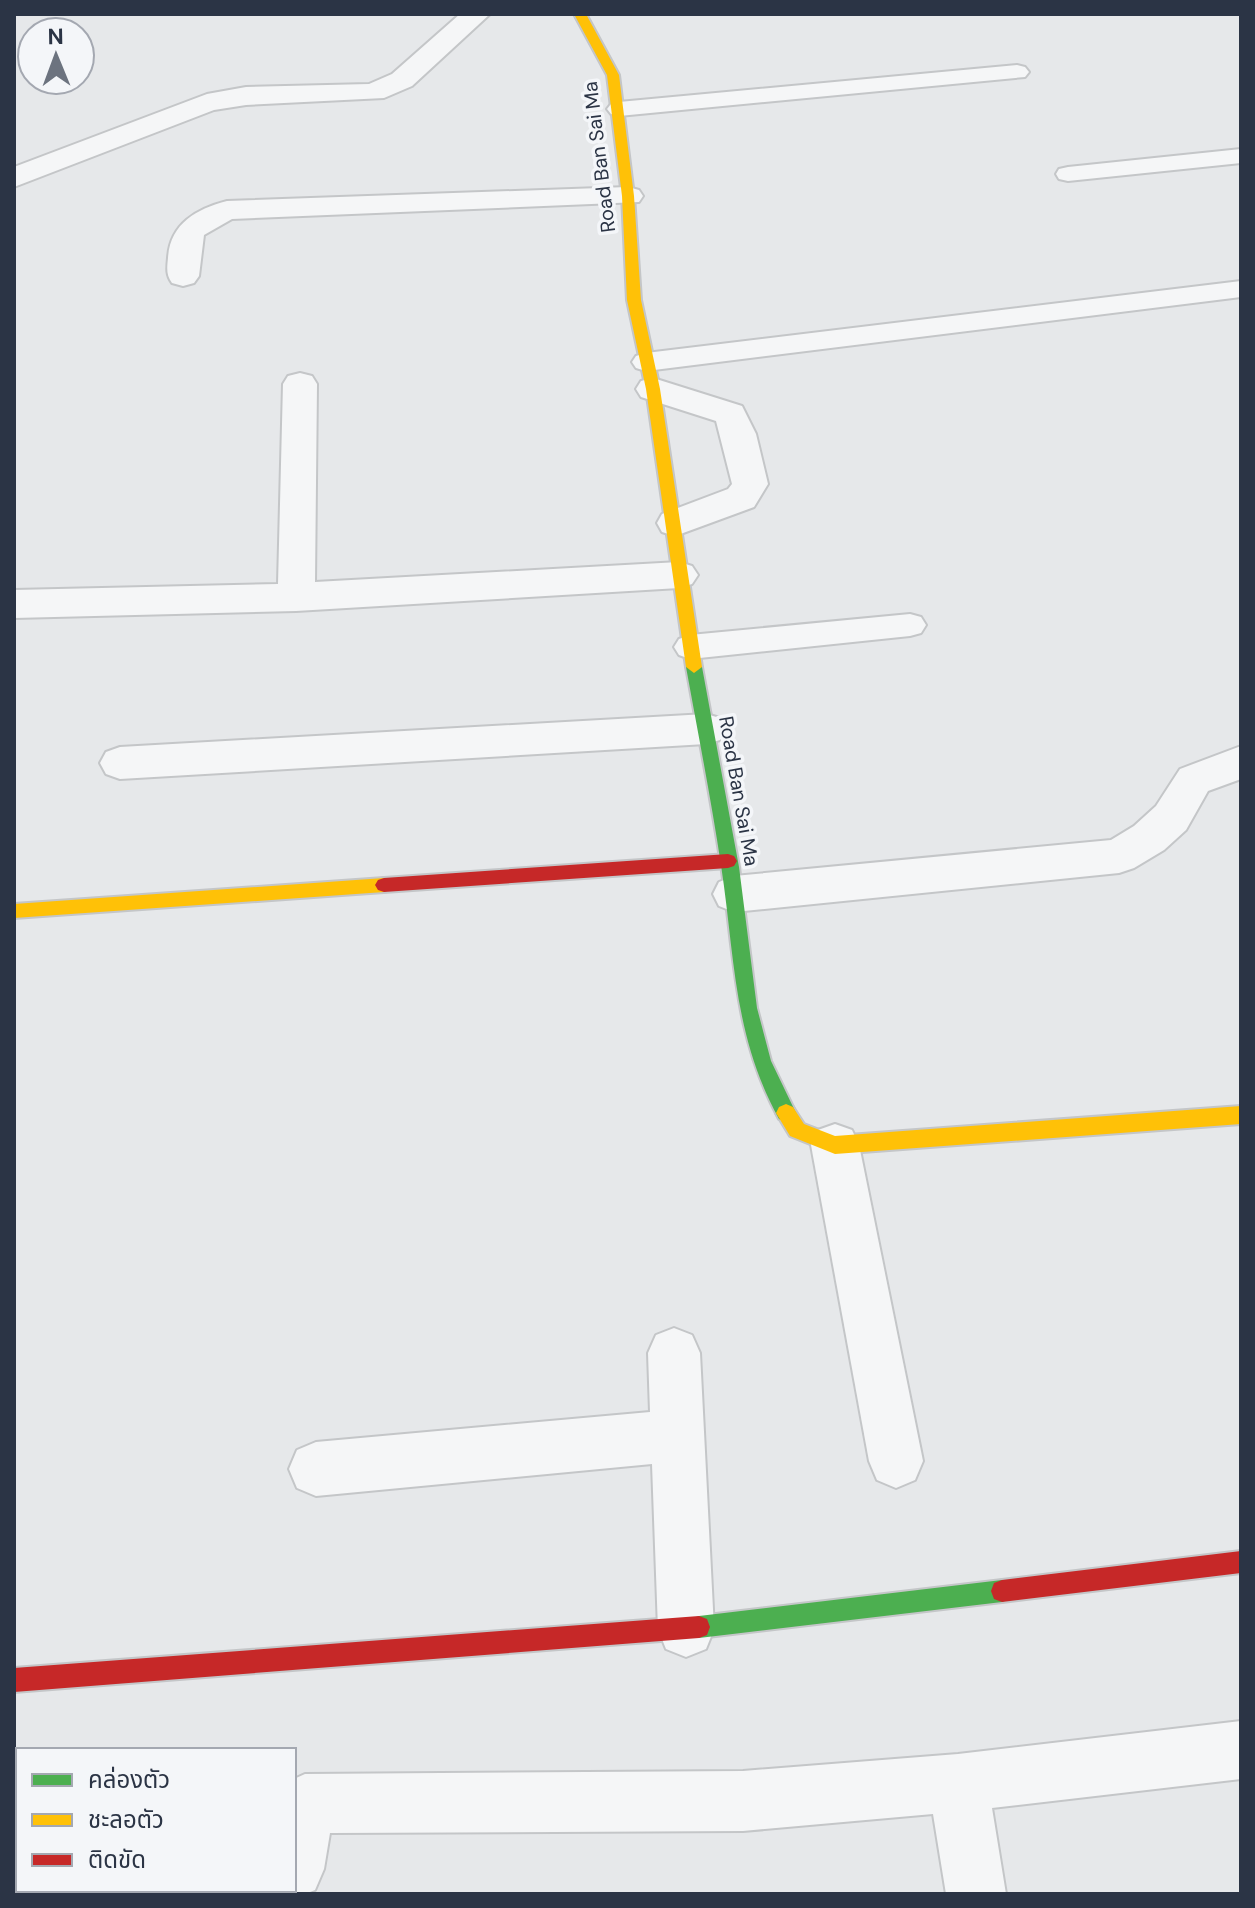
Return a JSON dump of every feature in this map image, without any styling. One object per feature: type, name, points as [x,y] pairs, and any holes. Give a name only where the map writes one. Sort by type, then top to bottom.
[{"type":"street","points":[[14,178],[207,103],[246,96],[374,92],[402,80],[476,14]]},
{"type":"street","name":"Road Ban Sai Ma","points":[[580,14],[613,75],[628,196],[634,300],[675,523],[690,647],[731,877],[749,1026],[771,1089],[797,1130],[835,1145],[1241,1115]]},
{"type":"street","points":[[183,276],[183,244],[192,227],[227,210],[628,196]]},
{"type":"street","points":[[650,375],[730,414],[739,434],[750,484],[741,498],[675,523]]},
{"type":"street","points":[[296,597],[300,384]]},
{"type":"street","points":[[14,604],[296,597],[679,575]]},
{"type":"street","points":[[120,763],[706,729]]},
{"type":"street","points":[[14,911],[1119,856],[1149,838],[1171,818],[1194,780],[1241,762]]},
{"type":"street","points":[[835,1145],[896,1461]]},
{"type":"street","points":[[674,1353],[675,1436],[686,1629]]},
{"type":"street","points":[[316,1469],[675,1436]]},
{"type":"street","points":[[14,1680],[686,1629],[1241,1562]]},
{"type":"street","points":[[296,1847],[300,1804],[743,1801],[958,1783],[1241,1750]]},
{"type":"street","points":[[958,1783],[976,1894]]},
{"type":"lane","points":[[619,109],[1017,72]]},
{"type":"lane","points":[[1068,174],[1241,156]]},
{"type":"lane","points":[[650,375],[1241,289]]},
{"type":"lane","points":[[690,647],[910,625]]},
{"type":"traffic: fast","points":[[694,667],[730,867],[748,1008],[761,1061],[786,1113]]},
{"type":"traffic: fast","points":[[699,1627],[1002,1591]]},
{"type":"traffic: slow","points":[[580,14],[613,75],[628,196],[634,300],[653,389],[694,667]]},
{"type":"traffic: slow","points":[[14,911],[384,885]]},
{"type":"traffic: slow","points":[[786,1113],[797,1130],[835,1145],[1241,1115]]},
{"type":"traffic: jam","points":[[384,885],[728,861]]},
{"type":"traffic: jam","points":[[1002,1591],[1241,1562]]},
{"type":"traffic: jam","points":[[14,1680],[699,1627]]}]
